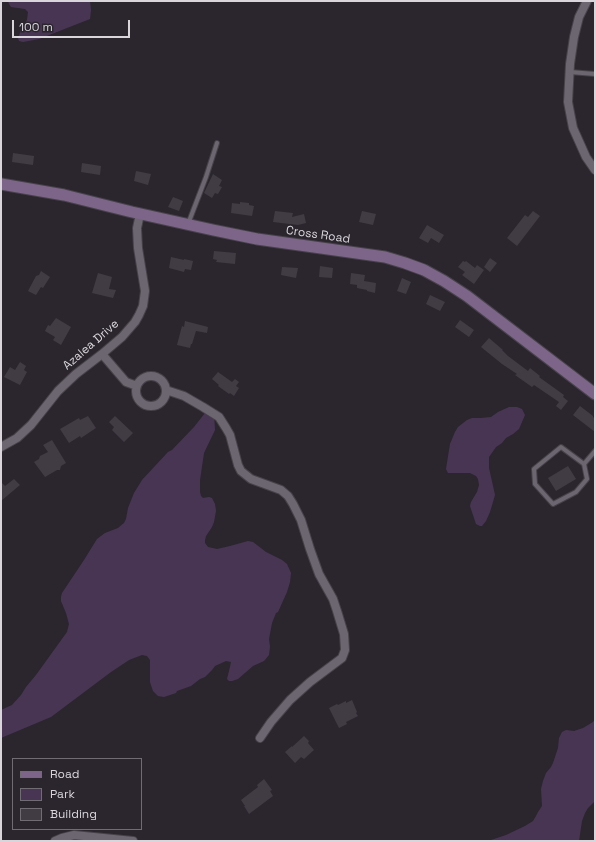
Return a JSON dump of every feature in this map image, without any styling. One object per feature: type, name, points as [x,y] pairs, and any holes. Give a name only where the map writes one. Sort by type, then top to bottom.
[{"type":"street","points":[[587,1],[579,17],[574,37],[569,72],[568,102],[573,128],[586,157],[595,170]]},
{"type":"street","name":"Cross Road","points":[[1,184],[64,195],[140,214],[257,239],[385,257],[405,263],[424,270],[467,296],[595,394]]},
{"type":"street","name":"Azalea Drive","points":[[1,447],[17,438],[31,425],[58,391],[76,374],[122,337],[135,322],[142,306],[145,290],[138,248],[137,228],[140,214]]},
{"type":"street","points":[[102,354],[126,382],[137,386]]},
{"type":"street","points":[[151,376],[156,377],[163,382],[166,390],[163,400],[154,405],[144,404],[140,400],[136,391],[139,382],[142,379],[151,376]]},
{"type":"street","points":[[166,390],[184,396],[219,417],[230,435],[240,471],[251,479],[281,490],[288,496],[301,520],[319,574],[338,611],[344,634],[346,650],[342,658],[310,682],[290,700],[271,722],[260,738]]},
{"type":"street","points":[[55,841],[74,835],[133,841]]},
{"type":"lane","points":[[569,72],[595,74]]},
{"type":"lane","points":[[188,224],[217,143]]},
{"type":"lane","points":[[561,447],[584,464],[587,479],[576,492],[553,504],[535,484],[534,469],[561,447]]},
{"type":"lane","points":[[584,464],[595,451]]},
{"type":"green space","points":[[8,1],[90,1],[90,19],[39,39],[23,42],[19,41],[18,38],[27,20],[28,12],[25,9],[11,7]]},
{"type":"green space","points":[[509,407],[517,407],[522,409],[525,415],[519,429],[496,447],[489,457],[489,468],[495,495],[486,521],[482,526],[480,526],[476,524],[470,506],[477,492],[479,485],[478,479],[470,473],[448,473],[446,469],[450,444],[458,427],[467,420],[472,418],[491,417]]},
{"type":"green space","points":[[211,410],[214,414],[215,430],[204,453],[200,480],[200,492],[203,498],[212,498],[216,511],[214,522],[206,536],[205,543],[208,547],[217,549],[248,541],[253,542],[266,552],[287,564],[291,573],[287,592],[272,623],[269,639],[269,655],[264,661],[253,666],[238,679],[229,681],[227,679],[231,662],[226,661],[215,666],[205,677],[191,686],[164,697],[158,696],[153,691],[150,682],[150,660],[147,656],[142,655],[129,660],[111,672],[51,717],[1,738],[1,710],[12,705],[21,695],[67,632],[69,624],[61,601],[62,593],[97,539],[105,533],[118,528],[124,523],[134,493],[142,480],[194,427],[205,413]]},
{"type":"green space","points":[[595,719],[595,801],[585,813],[582,821],[579,841],[488,841],[506,835],[533,821],[542,806],[541,789],[543,781],[546,773],[553,763],[558,748],[559,738],[562,732],[566,730],[574,731],[583,728]]},
{"type":"building","points":[[13,153],[34,156],[33,165],[12,162]]},
{"type":"building","points":[[82,163],[101,166],[100,175],[81,172]]},
{"type":"building","points":[[136,171],[151,174],[148,185],[134,181]]},
{"type":"building","points":[[213,174],[222,180],[219,186],[222,187],[218,194],[215,193],[212,198],[204,193]]},
{"type":"building","points":[[173,197],[183,201],[179,211],[168,207]]},
{"type":"building","points":[[240,202],[249,203],[249,205],[254,206],[252,216],[231,213],[232,203],[240,204]]},
{"type":"building","points":[[275,211],[293,213],[292,217],[304,214],[306,223],[298,225],[273,222]]},
{"type":"building","points":[[362,211],[376,214],[373,225],[359,222]]},
{"type":"building","points":[[533,211],[540,216],[517,246],[507,238],[525,215],[528,217]]},
{"type":"building","points":[[427,225],[444,235],[439,243],[431,238],[428,243],[419,238]]},
{"type":"building","points":[[214,251],[236,253],[235,264],[216,262],[217,260],[213,259]]},
{"type":"building","points":[[171,257],[193,261],[191,270],[185,269],[184,272],[169,268]]},
{"type":"building","points":[[490,258],[497,263],[490,272],[484,267]]},
{"type":"building","points":[[463,261],[466,261],[475,268],[477,265],[484,270],[474,284],[462,275],[465,272],[458,267]]},
{"type":"building","points":[[320,266],[333,268],[332,278],[319,277]]},
{"type":"building","points":[[282,267],[298,268],[296,278],[281,275]]},
{"type":"building","points":[[41,271],[50,277],[43,288],[41,287],[36,295],[28,291],[36,276],[39,275]]},
{"type":"building","points":[[98,273],[112,277],[109,289],[116,290],[113,298],[92,293]]},
{"type":"building","points":[[351,273],[365,275],[364,281],[376,283],[375,293],[357,288],[357,285],[350,284]]},
{"type":"building","points":[[402,278],[411,282],[406,294],[397,291]]},
{"type":"building","points":[[430,295],[445,302],[440,311],[426,304]]},
{"type":"building","points":[[56,318],[71,327],[61,345],[53,340],[55,337],[45,331],[48,325],[50,326]]},
{"type":"building","points":[[460,320],[474,330],[469,337],[455,327]]},
{"type":"building","points":[[185,321],[208,327],[207,333],[196,331],[190,348],[177,345],[182,326],[184,327]]},
{"type":"building","points":[[489,338],[508,356],[528,371],[530,368],[540,376],[539,377],[564,395],[563,397],[568,401],[561,410],[556,406],[559,402],[534,385],[532,387],[481,347]]},
{"type":"building","points":[[20,362],[26,366],[24,370],[27,372],[20,385],[4,377],[10,367],[15,370]]},
{"type":"building","points":[[218,372],[232,382],[235,379],[239,382],[236,386],[239,388],[234,396],[218,386],[219,385],[212,379]]},
{"type":"building","points":[[580,406],[595,419],[595,432],[573,415]]},
{"type":"building","points":[[88,416],[96,428],[81,438],[80,436],[69,443],[60,429],[79,418],[80,420]]},
{"type":"building","points":[[115,416],[133,433],[124,442],[112,430],[114,427],[109,422]]},
{"type":"building","points":[[52,440],[66,463],[61,466],[60,470],[57,470],[45,477],[34,462],[39,459],[40,456],[48,452],[43,445]]},
{"type":"building","points":[[568,466],[576,479],[556,491],[548,478]]},
{"type":"building","points":[[14,479],[20,485],[1,501],[1,482],[5,486]]},
{"type":"building","points":[[352,700],[358,716],[346,722],[347,724],[339,728],[329,708]]},
{"type":"building","points":[[304,736],[314,750],[304,759],[301,757],[295,763],[285,752]]},
{"type":"building","points":[[264,779],[272,790],[270,791],[273,796],[249,814],[241,800],[258,787],[257,785]]}]
